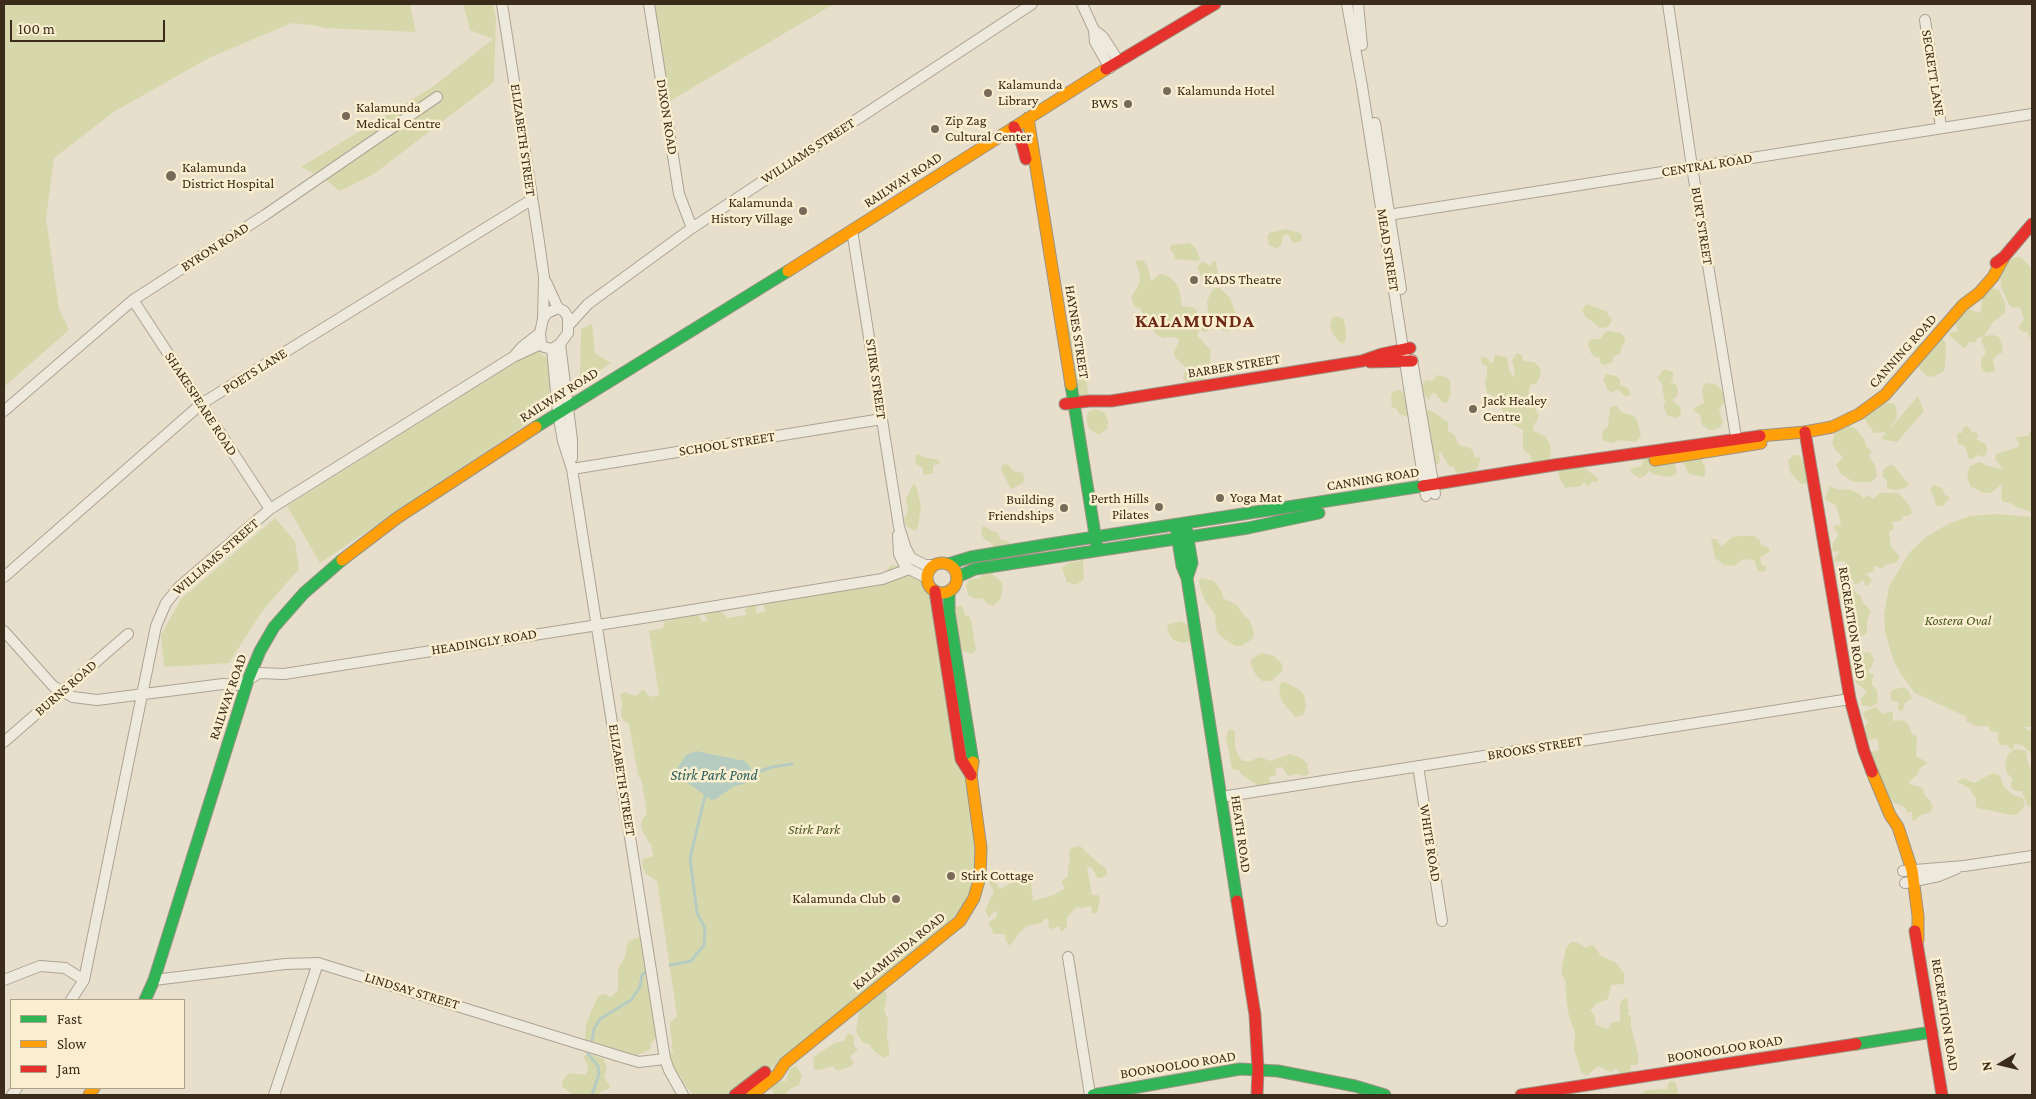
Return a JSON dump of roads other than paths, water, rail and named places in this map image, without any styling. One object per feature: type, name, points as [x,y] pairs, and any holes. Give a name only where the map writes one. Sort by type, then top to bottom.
[{"type":"street","name":"ELIZABETH STREET","points":[[502,4],[544,277],[550,294],[561,310]]},
{"type":"street","name":"DIXON ROAD","points":[[649,4],[679,194],[692,228]]},
{"type":"street","name":"WILLIAMS STREET","points":[[569,325],[588,304],[692,228],[1032,4]]},
{"type":"street","points":[[1082,4],[1094,30],[1095,42],[1115,65]]},
{"type":"street","name":"RAILWAY ROAD","points":[[145,999],[154,980],[248,680],[260,650],[274,627],[304,593],[329,570],[397,518],[476,465],[1028,118],[1215,4]]},
{"type":"street","name":"MEAD STREET","points":[[1347,4],[1386,215]]},
{"type":"street","name":"MEAD STREET","points":[[1358,4],[1386,215],[1430,490]]},
{"type":"street","name":"BURT STREET","points":[[1668,4],[1692,167],[1737,443]]},
{"type":"street","name":"SECRETT LANE","points":[[1924,20],[1941,127]]},
{"type":"street","name":"BYRON ROAD","points":[[4,411],[133,300],[265,216],[437,97]]},
{"type":"street","name":"CENTRAL ROAD","points":[[1386,215],[2032,114]]},
{"type":"street","name":"HAYNES STREET","points":[[1028,118],[1033,180],[1092,552]]},
{"type":"street","name":"HAYNES STREET","points":[[1014,127],[1022,144],[1033,180]]},
{"type":"street","name":"POETS LANE","points":[[4,577],[201,404],[531,200]]},
{"type":"street","name":"CANNING ROAD","points":[[948,564],[971,557],[1230,516],[1559,474],[1832,427],[1865,410],[1885,395],[1963,305],[1979,293],[1993,277],[2004,257],[2032,224]]},
{"type":"street","name":"STIRK STREET","points":[[852,230],[899,527],[911,558],[925,565],[934,565]]},
{"type":"street","name":"ELIZABETH STREET","points":[[543,319],[544,277]]},
{"type":"street","name":"SHAKESPEARE ROAD","points":[[133,300],[270,509]]},
{"type":"street","name":"WILLIAMS STREET","points":[[561,310],[588,304]]},
{"type":"street","points":[[561,310],[569,325],[568,333],[556,347],[544,347],[540,339],[543,319],[547,313],[561,310]]},
{"type":"street","name":"WILLIAMS STREET","points":[[72,999],[84,980],[156,626],[166,603],[179,587],[270,509],[513,358],[522,347],[540,339]]},
{"type":"street","name":"ELIZABETH STREET","points":[[556,347],[563,410],[563,441],[572,469],[598,625],[665,1059],[668,1070],[681,1092],[689,1095]]},
{"type":"street","name":"BARBER STREET","points":[[1069,409],[1097,408],[1112,401],[1362,361],[1407,349]]},
{"type":"street","name":"BARBER STREET","points":[[1362,361],[1409,362]]},
{"type":"street","name":"SCHOOL STREET","points":[[572,469],[882,419]]},
{"type":"street","name":"RECREATION ROAD","points":[[1804,432],[1850,699],[1864,751],[1890,814],[1891,829],[1908,870],[1911,917],[1918,940],[1942,1095]]},
{"type":"street","name":"CANNING ROAD","points":[[957,578],[975,569],[1232,530],[1430,490]]},
{"type":"street","points":[[1230,516],[1232,530]]},
{"type":"street","name":"HEATH ROAD","points":[[1181,524],[1183,538],[1192,563],[1187,578],[1255,1015],[1258,1070],[1257,1095]]},
{"type":"street","name":"STIRK STREET","points":[[899,527],[897,539],[899,554],[909,569]]},
{"type":"street","points":[[938,563],[948,564],[954,569],[957,578],[955,585],[949,591],[942,593],[935,591],[929,586],[927,578],[930,568],[934,565],[938,563]]},
{"type":"street","points":[[909,569],[927,578]]},
{"type":"street","name":"HEADINGLY ROAD","points":[[61,692],[73,697],[97,700],[223,684],[240,684],[259,673],[284,674],[598,625],[882,579],[909,569]]},
{"type":"street","name":"KALAMUNDA ROAD","points":[[935,591],[961,759],[970,775]]},
{"type":"street","name":"KALAMUNDA ROAD","points":[[752,1095],[777,1075],[785,1063],[960,921],[974,898],[982,864],[981,848],[970,775],[973,758],[949,612],[949,591]]},
{"type":"street","points":[[4,631],[40,674],[61,692]]},
{"type":"street","name":"BURNS ROAD","points":[[4,742],[128,634]]},
{"type":"street","points":[[944,654],[957,652]]},
{"type":"street","name":"BROOKS STREET","points":[[1221,797],[1850,699]]},
{"type":"street","points":[[952,703],[964,701]]},
{"type":"street","name":"WHITE ROAD","points":[[1418,766],[1442,921]]},
{"type":"street","points":[[1908,870],[1964,866],[2032,856]]},
{"type":"street","points":[[1910,883],[1940,876],[1964,866]]},
{"type":"street","points":[[1068,957],[1092,1095]]},
{"type":"street","points":[[274,1095],[318,963]]},
{"type":"street","name":"LINDSAY STREET","points":[[154,980],[286,964],[318,963],[639,1062],[665,1059]]},
{"type":"street","points":[[4,980],[40,966],[66,968],[84,980]]},
{"type":"street","name":"BOONOOLOO ROAD","points":[[1521,1095],[1932,1032]]},
{"type":"street","name":"KALAMUNDA ROAD","points":[[735,1095],[772,1067],[785,1063]]},
{"type":"street","name":"BOONOOLOO ROAD","points":[[1092,1095],[1240,1069],[1287,1073],[1355,1086],[1385,1095]]},
{"type":"water","name":"Stirk Park Pond","points":[[696,751],[745,761],[751,768],[751,779],[744,784],[734,786],[716,799],[711,800],[677,775],[678,767],[686,755]]},
{"type":"waterway","points":[[752,774],[772,767],[792,764]]},
{"type":"waterway","points":[[670,965],[691,961],[704,945],[705,928],[697,913],[690,858],[705,796]]},
{"type":"waterway","points":[[592,1041],[594,1029],[600,1019],[631,1000],[640,987],[642,975],[646,972]]},
{"type":"waterway","points":[[588,1054],[598,1066],[599,1074],[592,1095]]},
{"type":"place","name":"Kalamunda Hotel","points":[[1167,91]]},
{"type":"place","name":"Kalamunda Library","points":[[988,93]]},
{"type":"place","name":"BWS","points":[[1128,104]]},
{"type":"place","name":"Kalamunda Medical Centre","points":[[346,116]]},
{"type":"place","name":"Zip Zag Cultural Center","points":[[935,129]]},
{"type":"place","name":"Kalamunda District Hospital","points":[[171,176]]},
{"type":"place","name":"Kalamunda History Village","points":[[803,211]]},
{"type":"place","name":"KADS Theatre","points":[[1194,280]]},
{"type":"place","name":"Jack Healey Centre","points":[[1473,409]]},
{"type":"place","name":"Yoga Mat","points":[[1220,498]]},
{"type":"place","name":"Perth Hills Pilates","points":[[1159,507]]},
{"type":"place","name":"Building Friendships","points":[[1064,508]]},
{"type":"place","name":"Stirk Cottage","points":[[951,876]]},
{"type":"place","name":"Kalamunda Club","points":[[896,899]]},
{"type":"district","name":"KALAMUNDA","points":[[1195,321]]},
{"type":"park label","name":"Kostera Oval","points":[[1958,621]]},
{"type":"park label","name":"Stirk Park","points":[[814,830]]}]
